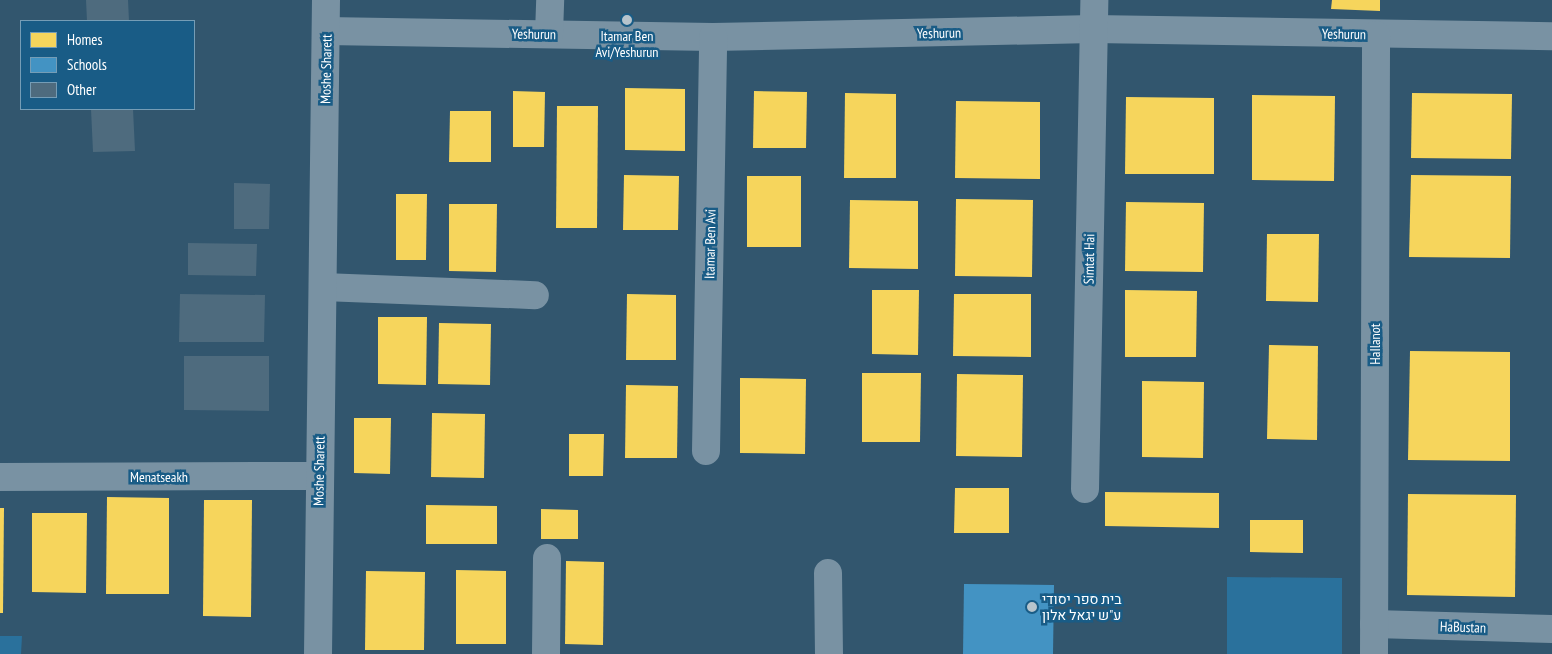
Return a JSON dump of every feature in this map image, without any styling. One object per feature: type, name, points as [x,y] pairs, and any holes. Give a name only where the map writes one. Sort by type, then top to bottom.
[{"type":"street","name":"Moshe Sharett","points":[[318,654],[318,476],[323,287],[326,0]]},
{"type":"street","points":[[549,34],[550,0]]},
{"type":"street","name":"Simtat Hai","points":[[1085,489],[1094,0]]},
{"type":"street","name":"Yeshurun","points":[[326,31],[713,37],[1093,29],[1376,35],[1552,36]]},
{"type":"street","name":"HaIlanot","points":[[1374,654],[1376,35]]},
{"type":"street","name":"Itamar Ben Avi","points":[[706,451],[713,37]]},
{"type":"street","points":[[323,287],[535,295]]},
{"type":"street","name":"Menatseakh","points":[[0,477],[318,476]]},
{"type":"street","points":[[546,654],[547,558]]},
{"type":"street","points":[[828,573],[829,654]]},
{"type":"street","name":"HaBustan","points":[[1374,624],[1552,629]]},
{"type":"shaded area","points":[[1227,577],[1342,578],[1342,654],[1227,654]]},
{"type":"shaded area","points":[[0,636],[22,636],[21,654],[0,654]]},
{"type":"building: Homes","points":[[1332,0],[1380,0],[1380,11],[1331,9]]},
{"type":"building: Homes","points":[[625,88],[685,89],[685,151],[625,150]]},
{"type":"building: Homes","points":[[513,91],[545,92],[544,147],[513,147]]},
{"type":"building: Homes","points":[[754,91],[807,92],[806,148],[753,148]]},
{"type":"building: Homes","points":[[845,93],[896,94],[896,178],[844,178]]},
{"type":"building: Homes","points":[[1412,93],[1512,94],[1511,159],[1411,158]]},
{"type":"building: Homes","points":[[1252,95],[1335,96],[1334,181],[1252,180]]},
{"type":"building: Homes","points":[[1126,97],[1214,98],[1214,174],[1125,174]]},
{"type":"building: Homes","points":[[956,101],[1040,102],[1040,179],[955,178]]},
{"type":"building: Homes","points":[[557,106],[598,106],[597,228],[556,228]]},
{"type":"building: Homes","points":[[450,111],[491,111],[491,162],[449,162]]},
{"type":"building: Homes","points":[[624,175],[679,176],[678,230],[623,230]]},
{"type":"building: Homes","points":[[1411,175],[1511,176],[1510,258],[1409,257]]},
{"type":"building: Homes","points":[[747,176],[801,176],[801,247],[747,247]]},
{"type":"building: Homes","points":[[396,194],[427,194],[426,260],[396,260]]},
{"type":"building: Homes","points":[[956,199],[1033,200],[1032,277],[955,276]]},
{"type":"building: Homes","points":[[850,200],[918,201],[918,269],[849,268]]},
{"type":"building: Homes","points":[[1126,202],[1204,203],[1203,272],[1125,271]]},
{"type":"building: Homes","points":[[449,204],[497,204],[496,272],[449,271]]},
{"type":"building: Homes","points":[[1267,234],[1319,234],[1318,302],[1266,301]]},
{"type":"building: Homes","points":[[872,290],[919,290],[918,355],[872,354]]},
{"type":"building: Homes","points":[[1125,290],[1197,291],[1196,357],[1125,357]]},
{"type":"building: Homes","points":[[627,294],[676,295],[676,360],[626,360]]},
{"type":"building: Homes","points":[[954,294],[1031,294],[1031,357],[953,356]]},
{"type":"building: Homes","points":[[378,317],[427,317],[426,385],[378,384]]},
{"type":"building: Homes","points":[[439,323],[491,324],[490,385],[438,384]]},
{"type":"building: Homes","points":[[1269,345],[1318,346],[1317,440],[1267,439]]},
{"type":"building: Homes","points":[[1410,351],[1510,352],[1510,461],[1408,460]]},
{"type":"building: Homes","points":[[862,373],[921,373],[920,442],[862,442]]},
{"type":"building: Homes","points":[[957,374],[1023,375],[1022,457],[956,456]]},
{"type":"building: Homes","points":[[740,378],[806,379],[805,454],[740,453]]},
{"type":"building: Homes","points":[[1142,381],[1204,382],[1203,458],[1142,457]]},
{"type":"building: Homes","points":[[626,385],[678,386],[677,458],[625,458]]},
{"type":"building: Homes","points":[[432,413],[485,414],[484,478],[431,477]]},
{"type":"building: Homes","points":[[354,418],[391,418],[390,474],[354,473]]},
{"type":"building: Homes","points":[[569,434],[604,434],[603,476],[569,476]]},
{"type":"building: Homes","points":[[955,488],[1009,488],[1009,533],[954,533]]},
{"type":"building: Homes","points":[[1105,492],[1219,493],[1219,528],[1105,526]]},
{"type":"building: Homes","points":[[1408,494],[1516,495],[1515,597],[1407,595]]},
{"type":"building: Homes","points":[[107,497],[169,498],[169,594],[106,594]]},
{"type":"building: Homes","points":[[204,500],[252,500],[251,617],[203,616]]},
{"type":"building: Homes","points":[[426,505],[497,506],[497,544],[426,544]]},
{"type":"building: Homes","points":[[0,508],[4,508],[3,613],[0,613]]},
{"type":"building: Homes","points":[[541,509],[578,510],[578,539],[541,539]]},
{"type":"building: Homes","points":[[32,513],[87,513],[86,593],[32,592]]},
{"type":"building: Homes","points":[[1250,520],[1303,520],[1303,553],[1250,552]]},
{"type":"building: Homes","points":[[566,561],[604,562],[603,645],[565,644]]},
{"type":"building: Homes","points":[[456,570],[506,571],[506,644],[456,644]]},
{"type":"building: Homes","points":[[366,571],[425,572],[424,650],[365,650]]},
{"type":"building: Schools","points":[[964,584],[1054,585],[1053,654],[963,654]]},
{"type":"building: Other","points":[[86,0],[128,0],[129,20],[87,20]]},
{"type":"building: Other","points":[[91,110],[133,110],[135,151],[93,152]]},
{"type":"building: Other","points":[[234,183],[270,184],[269,229],[234,229]]},
{"type":"building: Other","points":[[188,243],[257,244],[256,276],[188,275]]},
{"type":"building: Other","points":[[180,294],[265,295],[264,342],[179,342]]},
{"type":"building: Other","points":[[184,356],[269,356],[269,411],[184,410]]},
{"type":"place","name":"Itamar Ben Avi/Yeshurun","points":[[627,20]]},
{"type":"place","name":"בית ספר יסודי ע\"ש יגאל אלון","points":[[1032,607]]}]
